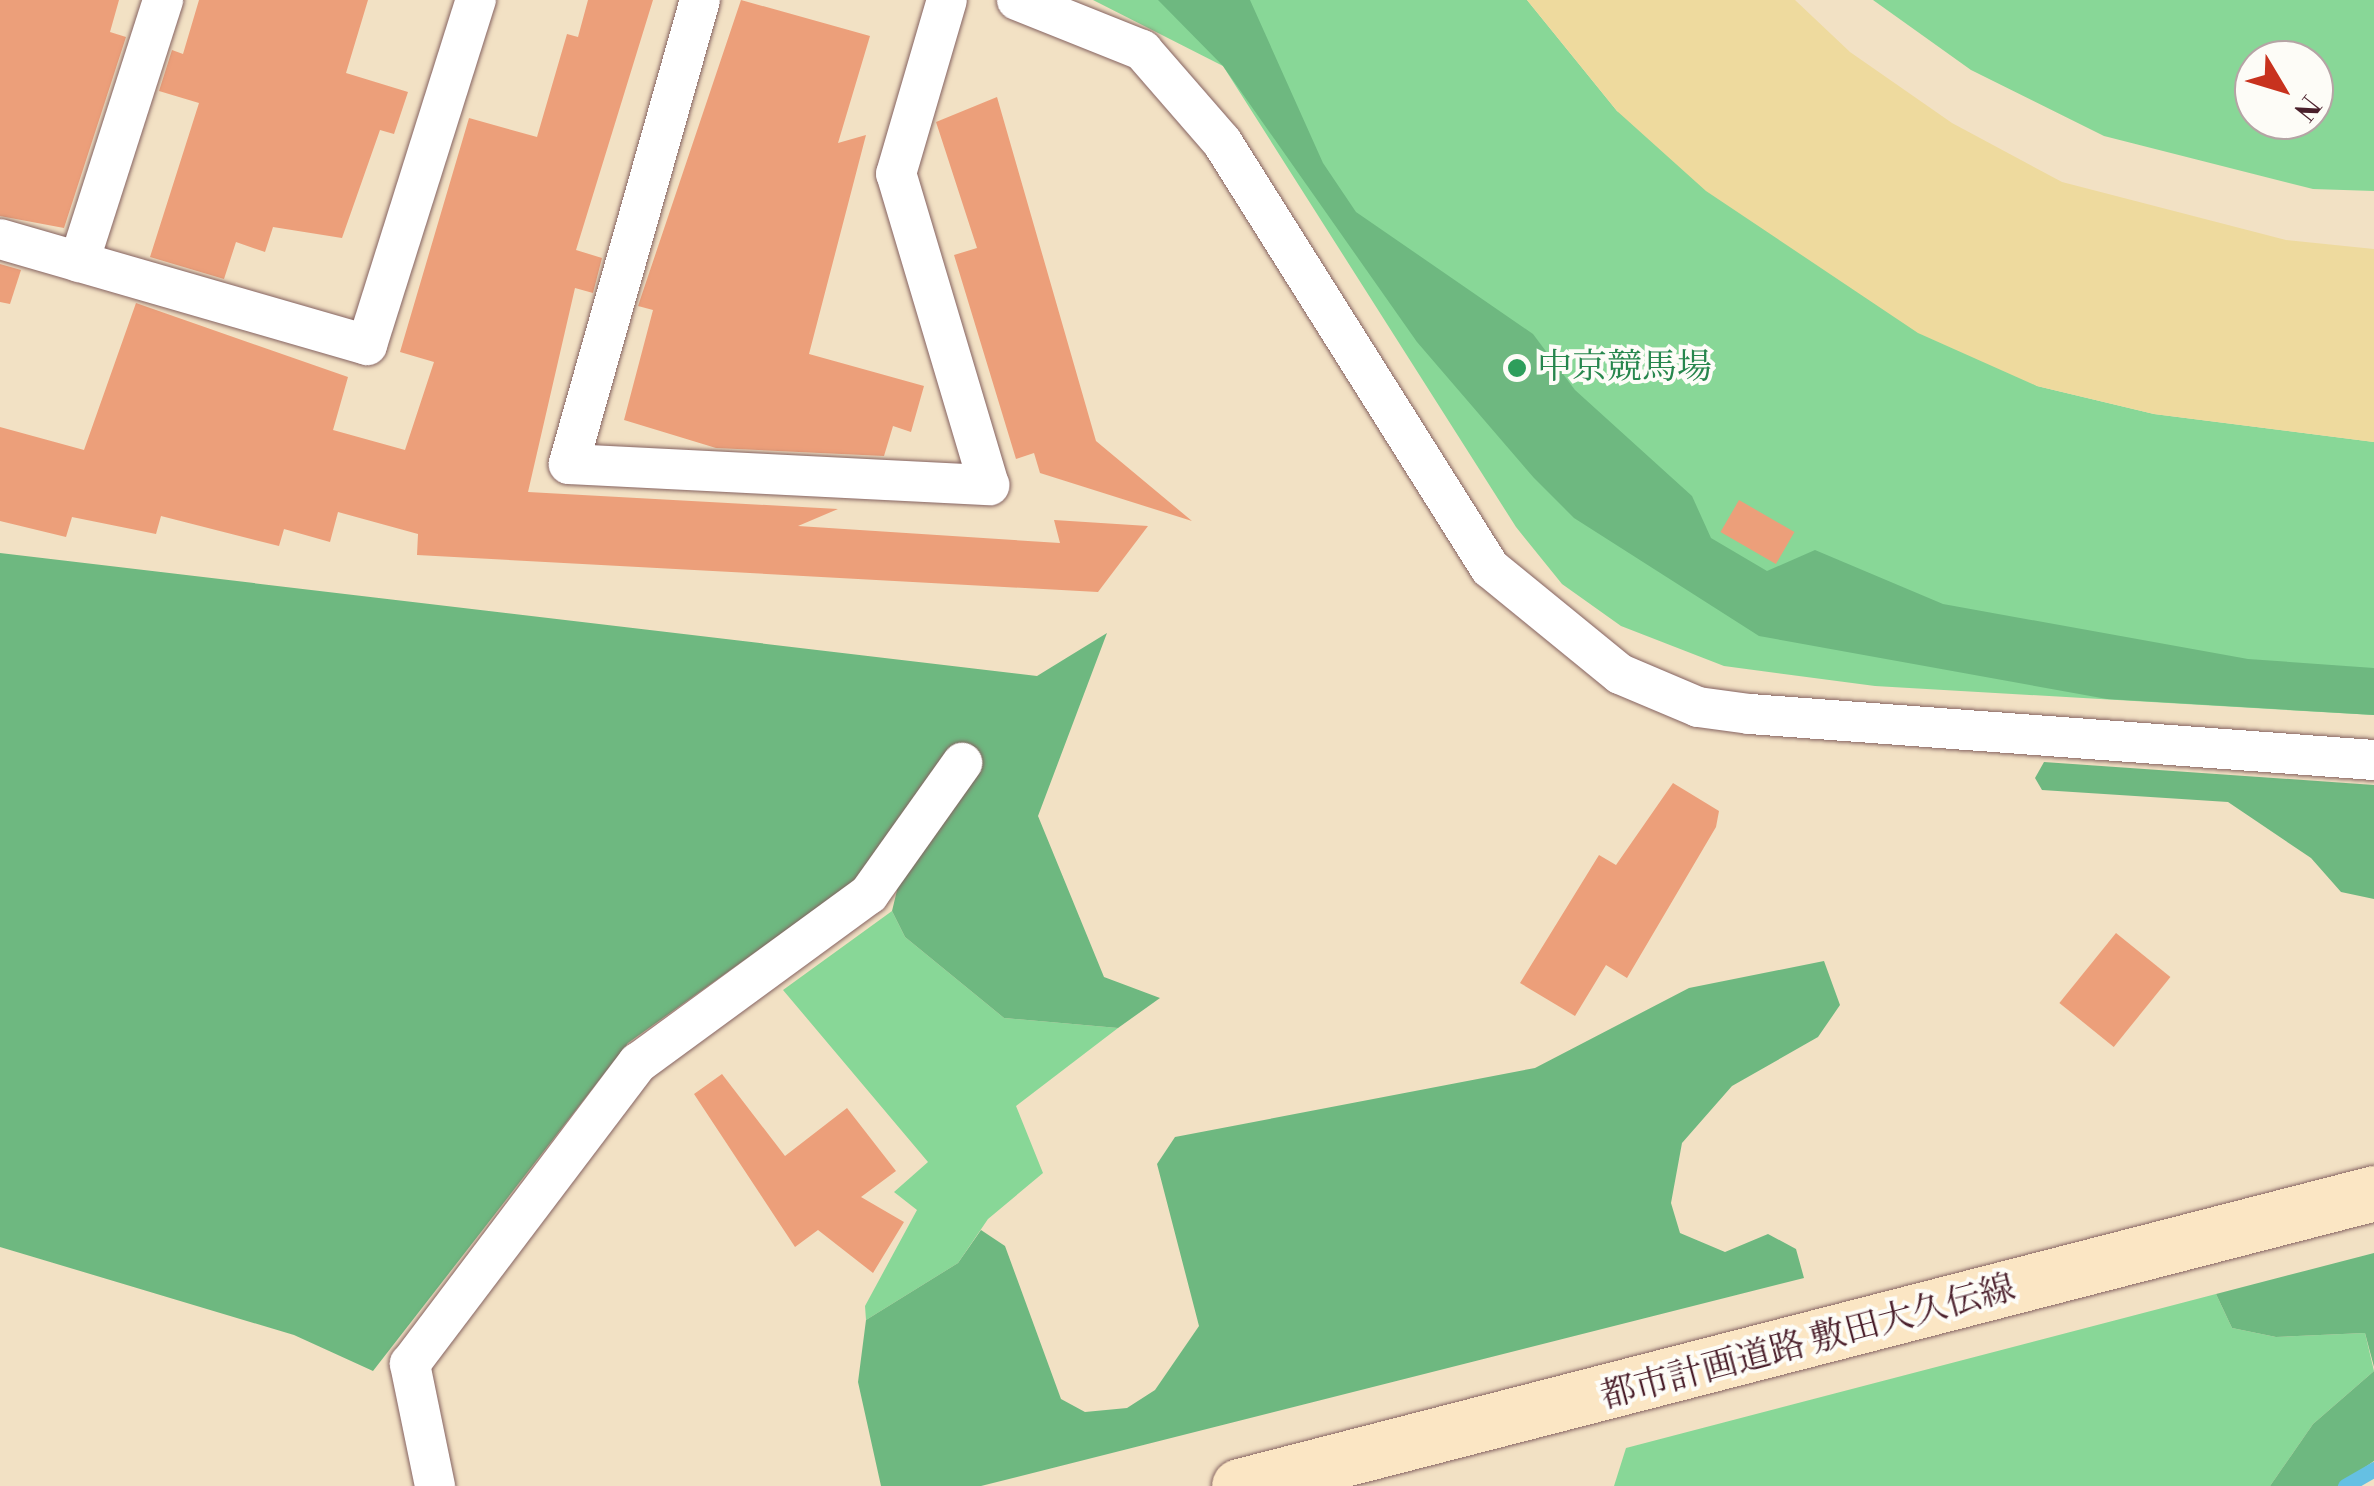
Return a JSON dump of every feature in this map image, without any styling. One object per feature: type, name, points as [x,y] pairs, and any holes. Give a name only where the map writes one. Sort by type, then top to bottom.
[{"type":"street","points":[[79,262],[163,0]]},
{"type":"street","points":[[0,239],[367,345],[476,0]]},
{"type":"street","points":[[700,0],[569,464],[989,485],[896,174],[948,0]]},
{"type":"street","points":[[1017,0],[1142,50],[1222,142],[1490,568],[1620,674],[1698,706],[1750,714],[2374,760]]},
{"type":"street","points":[[435,1486],[410,1364],[638,1063],[869,894],[962,763]]},
{"type":"street","name":"都市計画道路 敷田大久伝線","points":[[1240,1486],[2374,1193]]},
{"type":"green space","points":[[1093,0],[1527,0],[1617,111],[2037,386],[2154,414],[2374,442],[2374,715],[1875,686],[1724,666],[1621,626],[1562,584],[1516,527],[1223,66]]},
{"type":"green space","points":[[1158,0],[1250,0],[1323,163],[1356,212],[1533,334],[1575,390],[1692,496],[1711,538],[1767,571],[1815,550],[1943,604],[2248,659],[2374,668],[2374,715],[2107,699],[1759,636],[1574,518],[1534,478],[1417,342],[1223,66]]},
{"type":"green space","points":[[1873,0],[2374,0],[2374,191],[2313,189],[2104,136],[1971,70]]},
{"type":"green space","points":[[0,553],[1037,676],[1107,633],[1038,816],[1104,977],[1160,998],[1118,1028],[1004,1018],[905,937],[892,911],[905,857],[862,876],[628,1043],[373,1371],[294,1335],[0,1247]]},
{"type":"green space","points":[[2044,762],[2374,785],[2374,899],[2341,892],[2311,858],[2228,802],[2042,790],[2035,778]]},
{"type":"green space","points":[[892,911],[905,937],[1004,1018],[1118,1028],[1016,1106],[1043,1173],[988,1219],[958,1263],[866,1320],[865,1306],[917,1210],[894,1192],[928,1162],[783,990]]},
{"type":"green space","points":[[1824,961],[1840,1005],[1818,1037],[1732,1086],[1682,1143],[1671,1203],[1680,1233],[1725,1252],[1768,1234],[1796,1249],[1804,1278],[981,1486],[881,1486],[858,1382],[866,1320],[958,1263],[981,1230],[1005,1246],[1061,1399],[1085,1412],[1127,1408],[1155,1390],[1199,1326],[1157,1164],[1175,1137],[1535,1068],[1689,988]]},
{"type":"green space","points":[[2374,1253],[2374,1367],[2365,1333],[2276,1337],[2232,1328],[2216,1294]]},
{"type":"green space","points":[[2216,1294],[2232,1328],[2276,1337],[2365,1333],[2374,1371],[2313,1424],[2270,1486],[1614,1486],[1626,1448]]},
{"type":"green space","points":[[2374,1371],[2374,1461],[2338,1486],[2270,1486],[2313,1424]]},
{"type":"sand","points":[[1527,0],[1795,0],[1850,52],[1952,123],[2062,182],[2286,240],[2374,249],[2374,442],[2154,414],[2037,386],[1918,333],[1706,191],[1617,111]]},
{"type":"building","points":[[0,0],[119,0],[110,32],[126,37],[64,228],[0,216]]},
{"type":"building","points":[[199,0],[368,0],[346,73],[408,92],[394,134],[380,130],[342,238],[273,227],[265,252],[236,242],[224,279],[150,257],[199,103],[159,91],[172,50],[183,54]]},
{"type":"building","points":[[588,0],[653,0],[576,250],[602,258],[593,293],[575,288],[528,492],[838,509],[798,526],[1060,543],[1054,520],[1148,526],[1098,592],[417,555],[418,534],[338,512],[330,542],[284,529],[279,546],[161,516],[156,534],[72,517],[66,537],[0,521],[0,427],[84,450],[136,303],[348,377],[333,430],[405,450],[434,362],[400,352],[469,118],[537,137],[567,34],[578,37]]},
{"type":"building","points":[[741,0],[870,36],[838,143],[866,135],[809,354],[924,386],[911,432],[893,426],[884,456],[716,448],[624,420],[653,310],[638,306]]},
{"type":"building","points":[[997,97],[1096,441],[1192,521],[1040,473],[1034,453],[1016,459],[954,255],[977,248],[936,122]]},
{"type":"building","points":[[0,264],[21,270],[10,304],[0,302]]},
{"type":"building","points":[[1739,500],[1794,532],[1776,564],[1720,532]]},
{"type":"building","points":[[1673,783],[1719,811],[1716,827],[1627,978],[1606,965],[1575,1016],[1520,983],[1599,855],[1616,865]]},
{"type":"building","points":[[2116,933],[2170,977],[2114,1047],[2059,1003]]},
{"type":"building","points":[[722,1074],[785,1156],[847,1108],[896,1171],[861,1197],[904,1222],[873,1273],[818,1230],[795,1247],[694,1094]]},
{"type":"waterway","points":[[2345,1486],[2374,1469]]},
{"type":"place","name":"中京競馬場","points":[[1517,368]]}]
